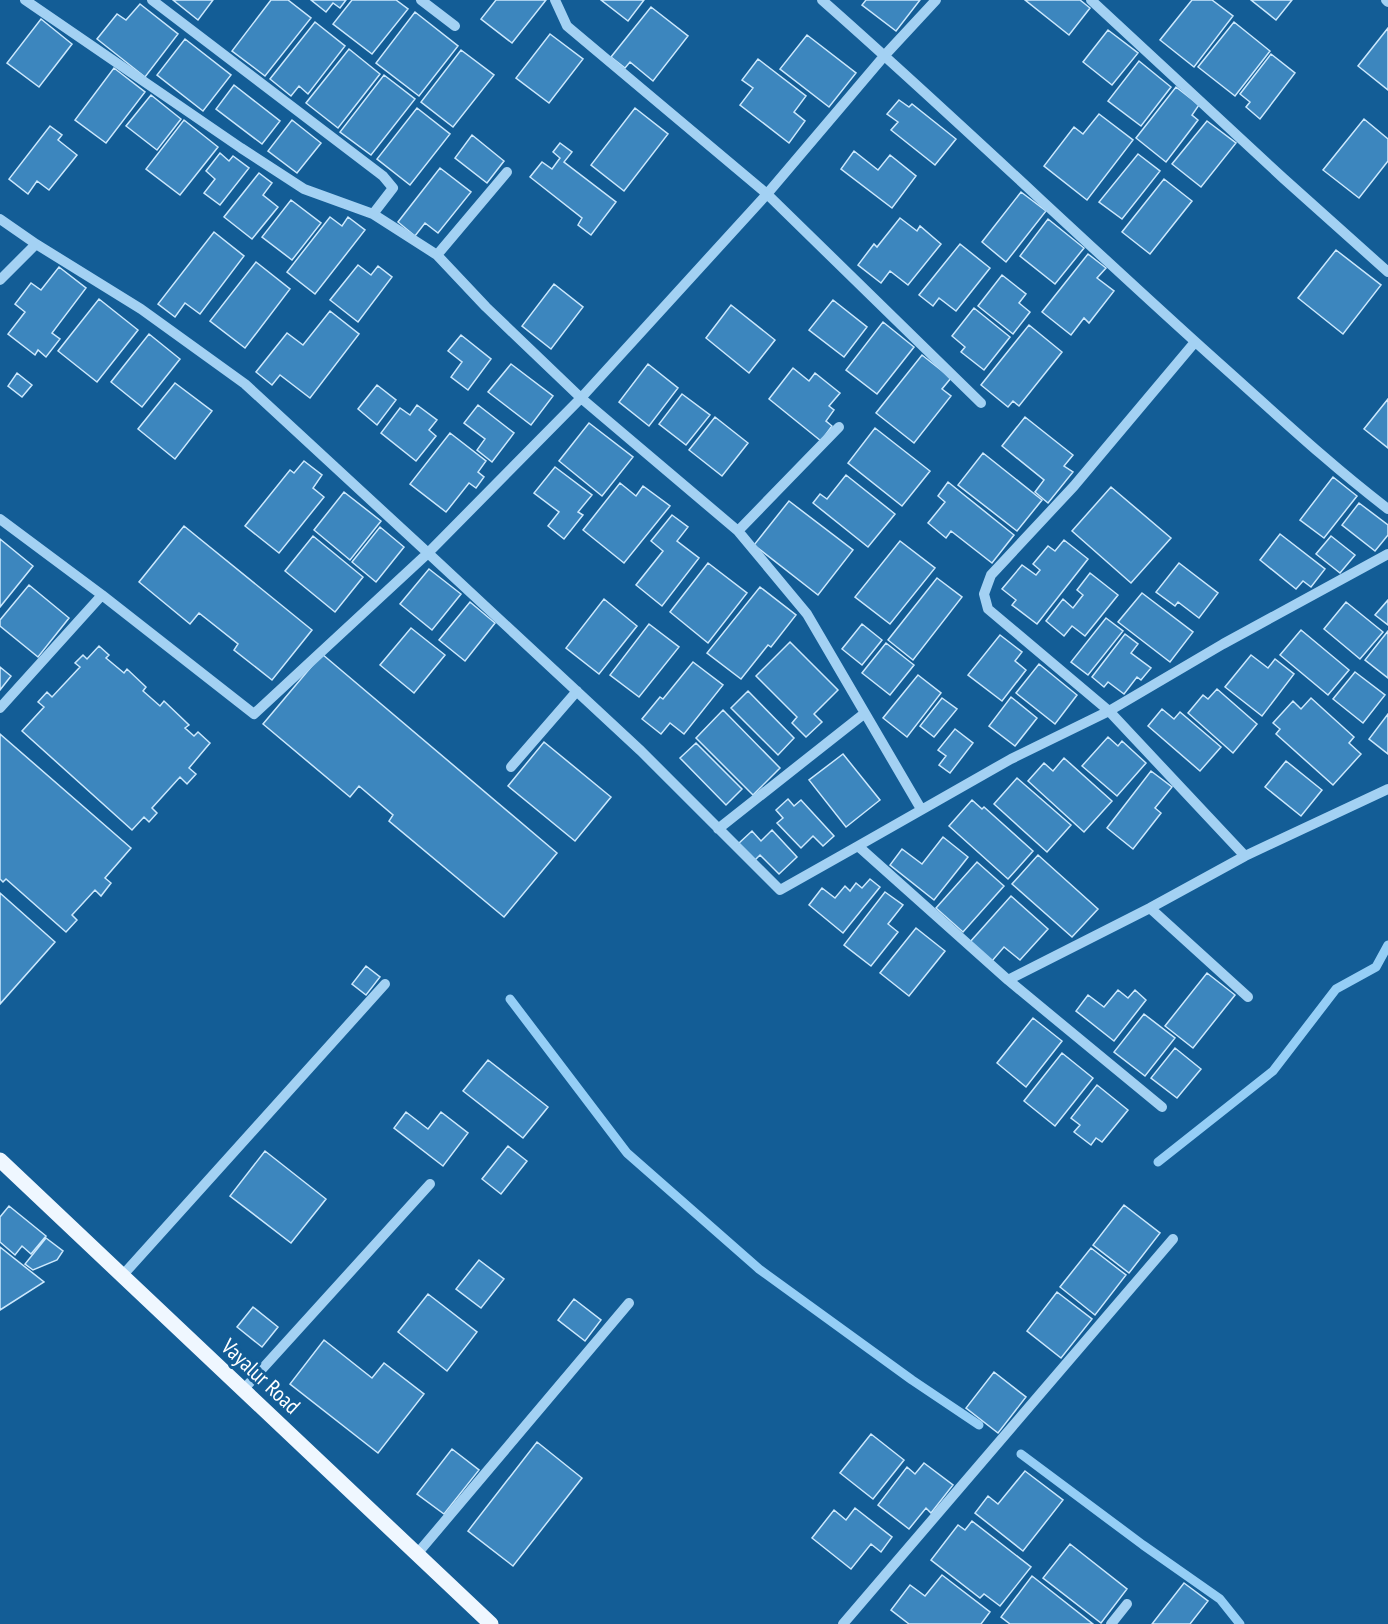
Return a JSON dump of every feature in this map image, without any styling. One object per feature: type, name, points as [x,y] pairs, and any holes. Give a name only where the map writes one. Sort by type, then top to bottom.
[{"type":"main road","name":"Vayalur Road","points":[[0,1160],[491,1624]]},
{"type":"street","points":[[25,0],[304,189],[373,214],[437,255],[486,307],[581,398],[738,531],[807,614],[921,809]]},
{"type":"street","points":[[152,0],[383,176],[393,188],[373,214]]},
{"type":"street","points":[[421,0],[455,26]]},
{"type":"street","points":[[555,0],[567,26],[766,194],[981,403]]},
{"type":"street","points":[[822,0],[1195,342],[1352,482],[1388,509]]},
{"type":"street","points":[[0,519],[102,595],[254,714],[428,553],[581,398],[766,194],[936,0]]},
{"type":"street","points":[[1091,0],[1388,272]]},
{"type":"street","points":[[437,255],[507,172]]},
{"type":"street","points":[[0,219],[141,309],[245,384],[641,751],[780,890],[1011,759],[1109,711],[1224,644],[1388,554]]},
{"type":"street","points":[[0,280],[36,244]]},
{"type":"street","points":[[1195,342],[1074,486],[991,575],[984,594],[988,609],[1109,711],[1245,856]]},
{"type":"street","points":[[738,531],[839,427]]},
{"type":"street","points":[[0,708],[102,595]]},
{"type":"street","points":[[510,767],[577,691]]},
{"type":"street","points":[[718,829],[865,713]]},
{"type":"street","points":[[1008,980],[1150,908],[1245,856],[1388,789]]},
{"type":"street","points":[[858,846],[1008,980],[1162,1107]]},
{"type":"street","points":[[1150,908],[1248,997]]},
{"type":"street","points":[[122,1276],[385,984]]},
{"type":"street","points":[[243,1390],[430,1184]]},
{"type":"street","points":[[843,1624],[1173,1239]]},
{"type":"street","points":[[417,1554],[629,1303]]},
{"type":"street","points":[[1111,1624],[1127,1604]]},
{"type":"building","points":[[173,0],[213,0],[198,20]]},
{"type":"building","points":[[271,0],[288,0],[311,18],[265,76],[232,51]]},
{"type":"building","points":[[311,0],[346,0],[340,8],[333,3],[326,12]]},
{"type":"building","points":[[352,0],[396,0],[408,9],[372,54],[333,24]]},
{"type":"building","points":[[496,0],[546,0],[512,43],[481,19]]},
{"type":"building","points":[[601,0],[644,0],[628,21]]},
{"type":"building","points":[[866,0],[920,0],[896,31],[862,5]]},
{"type":"building","points":[[1025,0],[1080,0],[1090,8],[1069,35]]},
{"type":"building","points":[[1192,0],[1212,0],[1233,16],[1194,67],[1160,40]]},
{"type":"building","points":[[1251,0],[1292,0],[1276,20]]},
{"type":"building","points":[[140,4],[178,34],[145,77],[97,39],[117,14],[126,20]]},
{"type":"building","points":[[651,7],[688,36],[653,81],[630,62],[625,68],[611,57]]},
{"type":"building","points":[[415,12],[458,46],[419,96],[376,63]]},
{"type":"building","points":[[41,19],[72,44],[39,87],[7,63]]},
{"type":"building","points":[[315,22],[345,46],[308,94],[299,86],[291,96],[270,79]]},
{"type":"building","points":[[1234,22],[1270,51],[1235,96],[1198,67]]},
{"type":"building","points":[[1388,28],[1388,90],[1358,66]]},
{"type":"building","points":[[1108,30],[1138,53],[1112,85],[1083,62]]},
{"type":"building","points":[[550,34],[583,59],[549,103],[516,78]]},
{"type":"building","points":[[807,35],[856,73],[829,107],[780,69]]},
{"type":"building","points":[[185,39],[231,75],[203,111],[157,75]]},
{"type":"building","points":[[349,49],[380,74],[338,128],[306,103]]},
{"type":"building","points":[[461,50],[494,75],[453,127],[421,102]]},
{"type":"building","points":[[1271,54],[1295,73],[1260,119],[1246,107],[1250,102],[1240,94]]},
{"type":"building","points":[[758,59],[806,96],[794,112],[805,121],[789,143],[740,105],[753,88],[742,80]]},
{"type":"building","points":[[1139,61],[1171,87],[1141,126],[1108,101]]},
{"type":"building","points":[[114,68],[145,92],[106,143],[75,120]]},
{"type":"building","points":[[384,75],[415,99],[371,155],[340,132]]},
{"type":"building","points":[[234,85],[280,121],[262,144],[216,109]]},
{"type":"building","points":[[1176,87],[1199,105],[1192,115],[1198,120],[1166,162],[1136,138]]},
{"type":"building","points":[[151,95],[181,119],[157,150],[126,126]]},
{"type":"building","points":[[899,100],[909,107],[912,104],[956,139],[935,165],[891,130],[898,122],[887,114]]},
{"type":"building","points":[[417,108],[450,134],[410,185],[377,159]]},
{"type":"building","points":[[635,108],[668,134],[624,191],[591,165]]},
{"type":"building","points":[[1099,114],[1133,140],[1087,200],[1044,166],[1074,127],[1083,134]]},
{"type":"building","points":[[1364,119],[1388,139],[1388,161],[1359,198],[1323,170]]},
{"type":"building","points":[[184,120],[218,147],[180,195],[146,169]]},
{"type":"building","points":[[292,120],[321,143],[297,173],[268,151]]},
{"type":"building","points":[[1207,121],[1236,143],[1201,187],[1172,164]]},
{"type":"building","points":[[50,126],[62,135],[58,140],[77,155],[49,190],[37,181],[28,194],[9,179]]},
{"type":"building","points":[[472,135],[504,161],[487,183],[455,158]]},
{"type":"building","points":[[560,143],[572,152],[564,162],[616,202],[591,235],[578,225],[582,218],[530,177],[542,162],[552,169],[560,158],[553,152]]},
{"type":"building","points":[[854,151],[878,170],[890,155],[916,176],[892,208],[841,169]]},
{"type":"building","points":[[220,153],[229,161],[233,156],[249,168],[220,205],[204,193],[215,179],[206,171]]},
{"type":"building","points":[[1138,154],[1160,171],[1122,219],[1099,202]]},
{"type":"building","points":[[440,168],[471,192],[438,233],[425,223],[415,236],[398,222]]},
{"type":"building","points":[[259,173],[272,183],[263,195],[278,207],[252,239],[224,217]]},
{"type":"building","points":[[1164,179],[1192,201],[1150,254],[1122,232]]},
{"type":"building","points":[[1021,192],[1046,211],[1006,262],[982,242]]},
{"type":"building","points":[[291,200],[321,223],[292,260],[262,237]]},
{"type":"building","points":[[330,217],[342,226],[348,217],[365,230],[315,294],[287,272]]},
{"type":"building","points":[[900,218],[917,231],[920,226],[941,244],[908,285],[890,271],[881,283],[858,265],[874,244],[877,247]]},
{"type":"building","points":[[1048,219],[1084,248],[1055,284],[1020,256]]},
{"type":"building","points":[[214,232],[244,256],[200,314],[185,303],[175,317],[158,304]]},
{"type":"building","points":[[960,244],[990,268],[956,311],[939,298],[933,306],[919,295]]},
{"type":"building","points":[[1336,250],[1381,285],[1343,334],[1298,298]]},
{"type":"building","points":[[1088,254],[1106,268],[1097,278],[1114,291],[1089,323],[1084,318],[1071,335],[1042,312]]},
{"type":"building","points":[[256,262],[290,289],[245,348],[210,321]]},
{"type":"building","points":[[358,265],[371,275],[378,266],[392,277],[358,322],[330,300]]},
{"type":"building","points":[[59,267],[86,288],[52,333],[60,339],[46,357],[38,350],[35,355],[8,334],[25,312],[15,304],[31,283],[41,290]]},
{"type":"building","points":[[1002,275],[1026,294],[1019,303],[1030,312],[1013,334],[978,306]]},
{"type":"building","points":[[554,284],[583,307],[551,349],[522,326]]},
{"type":"building","points":[[99,299],[138,330],[97,382],[58,351]]},
{"type":"building","points":[[833,300],[867,327],[844,357],[809,330]]},
{"type":"building","points":[[731,305],[775,340],[749,373],[706,338]]},
{"type":"building","points":[[974,308],[1010,337],[984,370],[961,352],[965,347],[952,336]]},
{"type":"building","points":[[330,311],[359,334],[310,398],[280,375],[272,385],[256,372],[287,333],[303,345]]},
{"type":"building","points":[[883,322],[914,347],[877,394],[846,370]]},
{"type":"building","points":[[1029,325],[1062,352],[1019,406],[1013,401],[1008,407],[981,385]]},
{"type":"building","points":[[149,334],[180,359],[142,407],[111,382]]},
{"type":"building","points":[[461,335],[491,359],[468,390],[451,377],[462,362],[448,351]]},
{"type":"building","points":[[922,355],[951,378],[942,389],[951,396],[914,443],[876,413]]},
{"type":"building","points":[[511,364],[553,396],[531,425],[488,392]]},
{"type":"building","points":[[648,364],[678,388],[649,426],[619,402]]},
{"type":"building","points":[[793,368],[809,381],[815,373],[840,393],[829,406],[834,410],[826,421],[832,426],[821,441],[769,399]]},
{"type":"building","points":[[17,373],[32,385],[22,397],[8,386]]},
{"type":"building","points":[[175,383],[212,411],[175,459],[138,429]]},
{"type":"building","points":[[377,385],[396,400],[377,425],[358,409]]},
{"type":"building","points":[[682,394],[710,415],[686,445],[659,424]]},
{"type":"building","points":[[1388,399],[1388,448],[1364,429]]},
{"type":"building","points":[[417,405],[437,420],[429,430],[436,436],[416,461],[381,433],[400,408],[410,415]]},
{"type":"building","points":[[478,405],[514,433],[492,462],[477,450],[485,439],[464,423]]},
{"type":"building","points":[[715,417],[748,443],[722,476],[689,450]]},
{"type":"building","points":[[1025,417],[1073,455],[1064,466],[1073,472],[1048,503],[1035,492],[1044,480],[1002,446]]},
{"type":"building","points":[[589,423],[633,457],[602,496],[559,461]]},
{"type":"building","points":[[875,428],[930,471],[902,506],[848,463]]},
{"type":"building","points":[[450,433],[486,461],[478,472],[484,477],[476,488],[469,483],[446,512],[410,484]]},
{"type":"building","points":[[983,453],[1042,500],[1017,531],[958,485]]},
{"type":"building","points":[[304,461],[322,475],[313,488],[324,497],[279,553],[245,526],[290,470],[294,473]]},
{"type":"building","points":[[555,467],[592,495],[578,512],[583,515],[564,539],[548,526],[559,512],[534,493]]},
{"type":"building","points":[[846,475],[895,514],[868,547],[813,503],[820,494],[827,499]]},
{"type":"building","points":[[1333,477],[1357,496],[1324,538],[1300,520]]},
{"type":"building","points":[[948,482],[1014,535],[992,563],[951,531],[946,538],[928,523],[945,502],[938,496]]},
{"type":"building","points":[[620,483],[636,496],[643,486],[670,506],[624,563],[583,530]]},
{"type":"building","points":[[1111,487],[1171,538],[1131,583],[1072,531]]},
{"type":"building","points":[[344,492],[381,521],[350,560],[314,530]]},
{"type":"building","points":[[789,501],[853,550],[818,595],[754,545]]},
{"type":"building","points":[[1359,503],[1388,525],[1388,535],[1375,551],[1342,525]]},
{"type":"building","points":[[672,515],[688,527],[677,541],[699,558],[662,606],[636,585],[663,551],[651,541]]},
{"type":"building","points":[[184,526],[312,630],[272,680],[234,650],[238,644],[199,613],[190,624],[139,582]]},
{"type":"building","points":[[380,527],[404,547],[376,582],[352,562]]},
{"type":"building","points":[[1280,534],[1325,569],[1311,587],[1303,581],[1296,589],[1260,560]]},
{"type":"building","points":[[313,536],[363,577],[335,612],[285,571]]},
{"type":"building","points":[[1331,536],[1355,555],[1340,573],[1316,554]]},
{"type":"building","points":[[0,539],[33,566],[0,607]]},
{"type":"building","points":[[1064,540],[1088,559],[1037,624],[1012,605],[1016,600],[1002,589],[1022,565],[1036,575],[1040,570],[1033,564],[1048,546],[1055,551]]},
{"type":"building","points":[[900,541],[935,568],[890,624],[855,597]]},
{"type":"building","points":[[708,563],[747,593],[708,643],[670,612]]},
{"type":"building","points":[[1179,563],[1218,593],[1199,618],[1178,602],[1175,606],[1156,592]]},
{"type":"building","points":[[429,569],[461,594],[432,630],[400,604]]},
{"type":"building","points":[[1090,573],[1118,595],[1085,636],[1072,626],[1064,636],[1046,621],[1063,599],[1073,608],[1083,595],[1077,590]]},
{"type":"building","points":[[937,578],[962,597],[913,660],[888,640]]},
{"type":"building","points":[[29,585],[69,618],[38,657],[0,626],[0,620]]},
{"type":"building","points":[[760,587],[796,615],[771,647],[768,645],[741,679],[707,653]]},
{"type":"building","points":[[1142,593],[1193,632],[1170,662],[1118,622]]},
{"type":"building","points":[[604,599],[637,626],[599,674],[566,648]]},
{"type":"building","points":[[1388,600],[1388,625],[1375,615]]},
{"type":"building","points":[[470,602],[495,623],[465,661],[439,640]]},
{"type":"building","points":[[1346,602],[1383,632],[1360,659],[1324,629]]},
{"type":"building","points":[[1106,618],[1123,631],[1088,675],[1071,662]]},
{"type":"building","points":[[649,624],[679,647],[639,697],[610,675]]},
{"type":"building","points":[[862,624],[882,640],[862,665],[842,649]]},
{"type":"building","points":[[411,628],[445,655],[414,693],[380,665]]},
{"type":"building","points":[[1301,630],[1349,670],[1328,695],[1280,655]]},
{"type":"building","points":[[1388,631],[1388,678],[1365,660]]},
{"type":"building","points":[[1125,634],[1138,644],[1131,653],[1151,668],[1141,680],[1137,677],[1124,694],[1108,682],[1104,687],[1092,677]]},
{"type":"building","points":[[1000,635],[1022,652],[1015,661],[1026,670],[1002,701],[968,675]]},
{"type":"building","points":[[790,642],[838,690],[814,714],[822,722],[806,737],[792,723],[797,717],[756,676]]},
{"type":"building","points":[[886,643],[914,665],[890,695],[862,673]]},
{"type":"building","points":[[99,646],[109,655],[106,658],[124,673],[127,669],[146,687],[143,691],[160,706],[164,701],[189,725],[185,728],[194,736],[198,732],[210,743],[189,768],[196,774],[187,784],[180,777],[152,808],[157,813],[149,822],[144,817],[132,830],[22,731],[44,707],[38,702],[47,692],[52,697],[80,667],[75,663],[83,655],[87,659]]},
{"type":"building","points":[[322,654],[557,853],[504,917],[389,821],[393,815],[359,786],[350,797],[263,724]]},
{"type":"building","points":[[1251,655],[1268,668],[1275,659],[1294,674],[1262,716],[1225,687]]},
{"type":"building","points":[[693,662],[723,685],[684,734],[670,723],[661,734],[642,719],[660,697],[663,699]]},
{"type":"building","points":[[1039,664],[1077,695],[1055,724],[1016,693]]},
{"type":"building","points":[[0,667],[11,676],[0,690]]},
{"type":"building","points":[[1355,672],[1385,695],[1363,723],[1333,699]]},
{"type":"building","points":[[918,675],[941,693],[907,737],[883,718]]},
{"type":"building","points":[[1217,689],[1257,724],[1233,753],[1188,713],[1203,695],[1208,699]]},
{"type":"building","points":[[748,691],[794,738],[778,755],[731,708]]},
{"type":"building","points":[[1011,697],[1037,718],[1015,746],[989,726]]},
{"type":"building","points":[[942,698],[957,709],[934,737],[920,726]]},
{"type":"building","points":[[1311,698],[1354,737],[1349,743],[1361,754],[1333,785],[1276,734],[1280,729],[1273,723],[1293,701],[1301,709]]},
{"type":"building","points":[[1162,709],[1174,719],[1180,712],[1221,747],[1200,771],[1148,726]]},
{"type":"building","points":[[723,710],[780,768],[753,795],[696,738]]},
{"type":"building","points":[[1388,714],[1388,754],[1369,739]]},
{"type":"building","points":[[955,729],[973,743],[950,773],[939,765],[946,756],[938,750]]},
{"type":"building","points":[[0,734],[131,848],[105,878],[111,883],[101,896],[95,890],[72,915],[77,920],[66,932],[6,879],[3,882],[0,879]]},
{"type":"building","points":[[1108,737],[1118,746],[1122,741],[1146,763],[1117,796],[1082,766]]},
{"type":"building","points":[[544,742],[611,797],[575,841],[508,786]]},
{"type":"building","points":[[696,743],[742,789],[726,805],[680,758]]},
{"type":"building","points":[[843,754],[880,800],[846,827],[809,780]]},
{"type":"building","points":[[1064,758],[1112,801],[1084,832],[1028,781],[1044,763],[1053,771]]},
{"type":"building","points":[[1286,761],[1322,790],[1301,816],[1265,787]]},
{"type":"building","points":[[1151,771],[1172,787],[1155,808],[1161,813],[1133,849],[1107,828]]},
{"type":"building","points":[[1017,778],[1071,825],[1047,852],[994,804]]},
{"type":"building","points":[[788,799],[794,806],[801,800],[834,836],[823,846],[813,836],[801,848],[777,823],[783,818],[776,810]]},
{"type":"building","points":[[972,800],[982,809],[984,807],[1033,851],[1008,879],[949,826]]},
{"type":"building","points":[[772,830],[797,857],[779,874],[760,855],[754,861],[738,844],[752,831],[761,841]]},
{"type":"building","points":[[943,837],[968,857],[934,900],[890,865],[902,849],[922,864]]},
{"type":"building","points":[[1038,855],[1098,909],[1072,937],[1012,884]]},
{"type":"building","points":[[977,862],[1004,886],[963,932],[936,908]]},
{"type":"building","points":[[870,879],[880,887],[843,933],[809,905],[822,888],[835,898],[845,886],[850,891],[856,883],[862,888]]},
{"type":"building","points":[[885,892],[903,905],[888,924],[898,932],[871,966],[844,945]]},
{"type":"building","points":[[0,893],[55,942],[0,1004]]},
{"type":"building","points":[[1011,896],[1048,929],[1020,960],[1004,947],[992,961],[970,942]]},
{"type":"building","points":[[916,928],[945,951],[909,996],[880,973]]},
{"type":"building","points":[[366,966],[380,977],[366,995],[352,984]]},
{"type":"building","points":[[1207,973],[1235,995],[1193,1048],[1165,1026]]},
{"type":"building","points":[[1118,990],[1128,998],[1135,990],[1146,1000],[1114,1041],[1076,1011],[1088,995],[1104,1007]]},
{"type":"building","points":[[1144,1014],[1175,1038],[1145,1076],[1114,1052]]},
{"type":"building","points":[[1033,1018],[1062,1041],[1026,1087],[997,1063]]},
{"type":"building","points":[[1175,1048],[1201,1069],[1177,1098],[1151,1078]]},
{"type":"building","points":[[1062,1053],[1093,1078],[1055,1126],[1024,1101]]},
{"type":"building","points":[[488,1060],[548,1107],[523,1138],[463,1091]]},
{"type":"building","points":[[1097,1085],[1128,1110],[1102,1142],[1096,1138],[1091,1145],[1074,1132],[1080,1125],[1071,1118]]},
{"type":"building","points":[[406,1112],[428,1129],[441,1112],[468,1133],[443,1166],[394,1128]]},
{"type":"building","points":[[508,1146],[527,1161],[501,1194],[482,1179]]},
{"type":"building","points":[[265,1151],[326,1199],[291,1243],[230,1196]]},
{"type":"building","points":[[1124,1205],[1160,1233],[1129,1273],[1093,1245]]},
{"type":"building","points":[[9,1206],[46,1236],[31,1254],[22,1246],[15,1255],[0,1242],[0,1217]]},
{"type":"building","points":[[46,1238],[63,1251],[57,1260],[33,1270],[25,1264]]},
{"type":"building","points":[[0,1247],[44,1282],[0,1310]]},
{"type":"building","points":[[1091,1248],[1126,1275],[1095,1315],[1060,1287]]},
{"type":"building","points":[[479,1260],[504,1279],[481,1308],[456,1289]]},
{"type":"building","points":[[1057,1292],[1092,1319],[1061,1358],[1027,1331]]},
{"type":"building","points":[[428,1294],[477,1332],[447,1371],[398,1332]]},
{"type":"building","points":[[574,1299],[601,1320],[585,1341],[558,1320]]},
{"type":"building","points":[[253,1307],[278,1327],[262,1347],[237,1327]]},
{"type":"building","points":[[324,1340],[372,1378],[384,1363],[424,1394],[378,1453],[290,1384]]},
{"type":"building","points":[[994,1372],[1026,1397],[998,1433],[966,1408]]},
{"type":"building","points":[[871,1434],[904,1460],[873,1499],[840,1473]]},
{"type":"building","points":[[537,1442],[582,1478],[513,1566],[468,1531]]},
{"type":"building","points":[[452,1449],[479,1470],[444,1514],[417,1494]]},
{"type":"building","points":[[924,1463],[953,1485],[931,1513],[926,1508],[909,1529],[878,1505],[907,1467],[915,1474]]},
{"type":"building","points":[[1025,1471],[1063,1500],[1023,1551],[975,1513],[988,1496],[998,1504]]},
{"type":"building","points":[[855,1508],[892,1537],[881,1552],[871,1544],[851,1569],[812,1538],[834,1510],[846,1520]]},
{"type":"building","points":[[972,1521],[1031,1567],[1000,1606],[984,1594],[980,1598],[931,1560],[958,1525],[965,1530]]},
{"type":"building","points":[[1070,1544],[1127,1589],[1101,1623],[1043,1578]]},
{"type":"building","points":[[942,1575],[990,1612],[981,1624],[909,1624],[891,1610],[910,1585],[925,1596]]},
{"type":"building","points":[[1032,1576],[1093,1624],[1010,1624],[1001,1617]]},
{"type":"building","points":[[1184,1583],[1208,1601],[1190,1624],[1152,1624]]},
{"type":"waterway","points":[[1158,1162],[1273,1071],[1336,989],[1376,967],[1388,945]]},
{"type":"waterway","points":[[510,999],[627,1153],[759,1269],[912,1380],[979,1425]]},
{"type":"waterway","points":[[1021,1454],[1220,1599],[1240,1624]]}]
